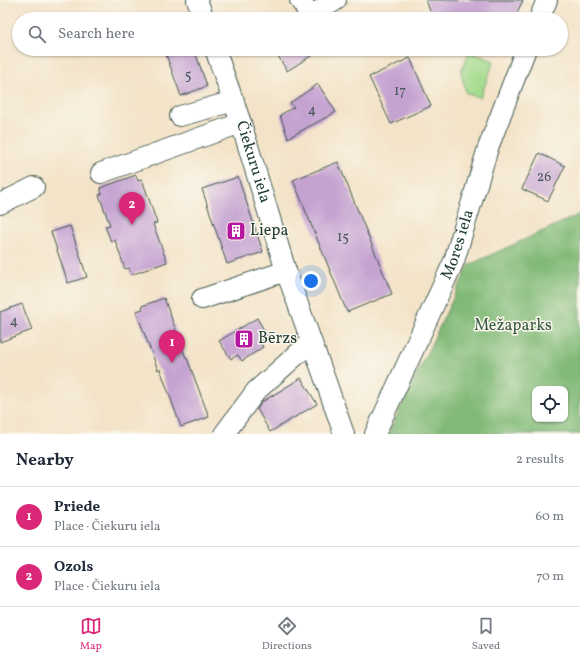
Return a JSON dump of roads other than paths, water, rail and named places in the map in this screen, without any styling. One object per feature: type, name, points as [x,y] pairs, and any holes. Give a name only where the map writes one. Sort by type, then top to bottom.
[{"type":"street","points":[[197,0],[201,12]]},
{"type":"street","points":[[300,0],[308,12]]},
{"type":"street","points":[[317,12],[336,0]]},
{"type":"street","points":[[542,12],[547,0]]},
{"type":"street","name":"Čiekuru iela","points":[[218,56],[234,101],[286,271],[344,434]]},
{"type":"street","name":"Mores iela","points":[[375,434],[454,261],[488,148],[523,56]]},
{"type":"street","points":[[180,116],[234,101]]},
{"type":"street","points":[[101,173],[241,123]]},
{"type":"street","points":[[0,204],[34,187]]},
{"type":"street","points":[[202,299],[286,271]]},
{"type":"street","points":[[224,434],[256,391],[311,342]]},
{"type":"place","name":"Ozols","points":[[132,225]]},
{"type":"place","name":"Liepa","points":[[236,231]]},
{"type":"place","name":"Bērzs","points":[[244,339]]},
{"type":"place","name":"Priede","points":[[172,363]]},
{"type":"park label","name":"Mežaparks","points":[[513,326]]}]
